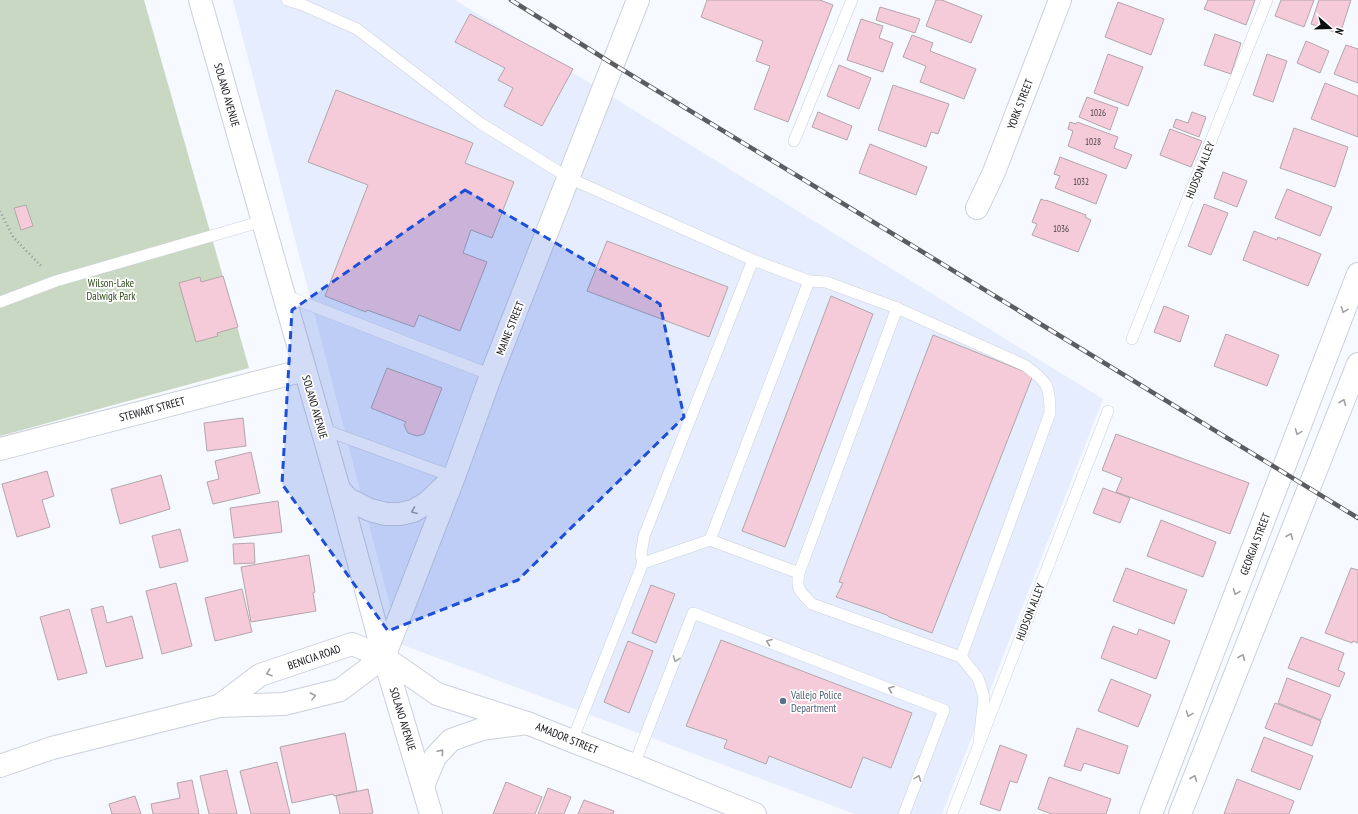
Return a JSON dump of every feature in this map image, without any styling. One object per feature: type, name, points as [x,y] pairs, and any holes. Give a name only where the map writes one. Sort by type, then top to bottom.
[{"type":"main road","name":"SOLANO AVENUE","points":[[200,0],[322,429],[384,657],[430,814]]},
{"type":"main road","name":"MAINE STREET","points":[[384,657],[454,477],[491,375],[638,0]]},
{"type":"main road","name":"YORK STREET","points":[[977,208],[994,172],[1060,0]]},
{"type":"main road","name":"GEORGIA STREET","points":[[1151,814],[1358,274]]},
{"type":"main road","points":[[1180,814],[1358,364]]},
{"type":"main road","name":"STEWART STREET","points":[[0,449],[305,370]]},
{"type":"main road","points":[[338,489],[348,499],[370,510],[386,514],[400,514],[413,511],[427,503],[454,477]]},
{"type":"main road","name":"BENICIA ROAD","points":[[219,706],[260,675],[352,644],[384,657]]},
{"type":"main road","name":"BENICIA ROAD","points":[[0,766],[52,748],[219,706],[284,704],[340,690],[384,657]]},
{"type":"main road","name":"AMADOR STREET","points":[[384,657],[437,694],[527,723],[634,765],[747,813]]},
{"type":"main road","points":[[422,786],[435,758],[451,740],[482,729],[527,723]]},
{"type":"lane","points":[[287,0],[303,5],[357,29],[480,123],[569,178],[753,260],[810,281],[826,282],[897,308],[1026,366],[1043,379],[1050,394],[1050,412],[961,657]]},
{"type":"lane","points":[[794,142],[852,0]]},
{"type":"lane","name":"HUDSON ALLEY","points":[[1132,339],[1267,0]]},
{"type":"lane","points":[[0,302],[56,281],[263,221]]},
{"type":"lane","points":[[572,741],[643,563],[641,554],[644,536],[753,260]]},
{"type":"lane","points":[[710,540],[810,281]]},
{"type":"lane","points":[[284,295],[491,375]]},
{"type":"lane","points":[[897,308],[799,573],[797,582],[800,590],[812,604],[961,657],[978,678],[984,697],[979,742]]},
{"type":"lane","name":"HUDSON ALLEY","points":[[952,814],[1108,411]]},
{"type":"lane","points":[[322,429],[454,477]]},
{"type":"lane","points":[[643,563],[710,540],[799,573]]},
{"type":"lane","points":[[634,765],[693,613],[944,710],[904,814]]},
{"type":"path","points":[[0,211],[13,237],[56,281]]},
{"type":"highlighted area","points":[[465,190],[660,304],[684,417],[518,580],[388,631],[282,484],[292,310]]},
{"type":"shaded area","points":[[233,0],[455,0],[1103,399],[942,814],[855,814],[400,644]]},
{"type":"green space","name":"Wilson-Lake Dalwigk Park","points":[[0,0],[144,0],[249,368],[0,436]]},
{"type":"building","points":[[707,0],[820,0],[833,5],[788,122],[754,109],[770,66],[756,61],[763,41],[701,17]]},
{"type":"building","points":[[936,0],[942,0],[982,16],[971,43],[926,26]]},
{"type":"building","points":[[1208,0],[1255,0],[1246,25],[1204,9]]},
{"type":"building","points":[[1281,0],[1314,0],[1304,27],[1275,16]]},
{"type":"building","points":[[1319,0],[1351,0],[1340,34],[1311,24]]},
{"type":"building","points":[[1118,2],[1164,19],[1151,55],[1105,37]]},
{"type":"building","points":[[880,7],[920,19],[915,33],[876,20]]},
{"type":"building","points":[[470,14],[573,69],[542,126],[504,106],[513,88],[498,80],[505,68],[455,42]]},
{"type":"building","points":[[861,19],[883,26],[879,38],[893,43],[883,72],[847,60]]},
{"type":"building","points":[[1215,34],[1241,43],[1231,74],[1204,65]]},
{"type":"building","points":[[912,35],[933,43],[930,51],[976,69],[964,99],[920,82],[926,66],[903,57]]},
{"type":"building","points":[[1306,41],[1329,51],[1320,73],[1297,63]]},
{"type":"building","points":[[1346,45],[1358,49],[1358,83],[1334,74]]},
{"type":"building","points":[[1108,54],[1143,67],[1128,106],[1094,93]]},
{"type":"building","points":[[1267,54],[1287,61],[1273,102],[1253,95]]},
{"type":"building","points":[[839,65],[871,78],[859,109],[827,96]]},
{"type":"building","points":[[1325,83],[1358,96],[1358,137],[1311,119]]},
{"type":"building","points":[[893,85],[949,104],[938,134],[931,132],[926,147],[878,130]]},
{"type":"building","points":[[336,90],[473,143],[465,163],[514,182],[492,238],[471,230],[463,253],[487,262],[460,331],[419,315],[414,327],[367,310],[366,312],[325,296],[368,185],[308,162]]},
{"type":"building","points":[[1087,97],[1118,108],[1110,130],[1079,117]]},
{"type":"building","points":[[818,112],[852,126],[847,140],[812,127]]},
{"type":"building","points":[[1192,112],[1206,117],[1199,137],[1173,127],[1176,119],[1188,123]]},
{"type":"building","points":[[1070,122],[1076,124],[1077,122],[1118,137],[1114,148],[1132,155],[1126,169],[1068,146],[1073,131],[1068,129]]},
{"type":"building","points":[[1294,128],[1348,147],[1335,187],[1280,168]]},
{"type":"building","points":[[1170,129],[1202,141],[1191,167],[1160,155]]},
{"type":"building","points":[[870,144],[927,167],[916,195],[859,173]]},
{"type":"building","points":[[1060,157],[1107,175],[1096,204],[1055,188],[1060,176],[1054,174]]},
{"type":"building","points":[[1223,172],[1247,181],[1237,207],[1214,198]]},
{"type":"building","points":[[1287,189],[1332,207],[1320,236],[1275,218]]},
{"type":"building","points":[[1041,199],[1086,215],[1085,217],[1091,220],[1078,252],[1032,235],[1037,224],[1032,222]]},
{"type":"building","points":[[1204,204],[1228,213],[1211,255],[1188,246]]},
{"type":"building","points":[[26,205],[33,226],[21,230],[14,208]]},
{"type":"building","points":[[1254,231],[1277,240],[1278,237],[1321,254],[1308,286],[1243,260]]},
{"type":"building","points":[[607,241],[728,287],[709,337],[587,291]]},
{"type":"building","points":[[223,276],[238,327],[217,333],[218,336],[196,342],[179,283],[200,277],[201,282]]},
{"type":"building","points":[[831,296],[873,314],[785,547],[742,531]]},
{"type":"building","points":[[1164,306],[1189,316],[1180,342],[1154,332]]},
{"type":"building","points":[[1226,334],[1279,355],[1267,386],[1214,366]]},
{"type":"building","points":[[933,335],[1033,375],[932,633],[836,597],[843,583],[839,582]]},
{"type":"building","points":[[387,368],[442,388],[424,434],[417,436],[408,433],[404,425],[406,422],[371,408]]},
{"type":"building","points":[[243,418],[246,446],[207,451],[204,423]]},
{"type":"building","points":[[1116,434],[1249,483],[1230,534],[1116,492],[1122,478],[1102,470]]},
{"type":"building","points":[[251,452],[260,493],[213,504],[207,482],[219,479],[215,461]]},
{"type":"building","points":[[47,471],[54,496],[42,500],[50,527],[17,537],[2,484]]},
{"type":"building","points":[[161,475],[170,509],[120,524],[111,489]]},
{"type":"building","points":[[1103,488],[1130,498],[1120,523],[1093,513]]},
{"type":"building","points":[[278,501],[282,532],[234,538],[230,508]]},
{"type":"building","points":[[1161,520],[1216,542],[1203,577],[1147,556]]},
{"type":"building","points":[[180,529],[188,561],[160,568],[152,536]]},
{"type":"building","points":[[254,543],[255,563],[234,564],[233,544]]},
{"type":"building","points":[[309,555],[315,592],[313,593],[316,611],[251,622],[241,567]]},
{"type":"building","points":[[1126,568],[1187,590],[1174,624],[1113,601]]},
{"type":"building","points":[[1351,568],[1358,570],[1358,643],[1353,641],[1352,643],[1325,633]]},
{"type":"building","points":[[176,583],[192,646],[162,654],[146,591]]},
{"type":"building","points":[[651,585],[675,594],[656,643],[632,633]]},
{"type":"building","points":[[242,589],[252,632],[215,641],[205,598]]},
{"type":"building","points":[[103,606],[107,623],[132,616],[143,658],[106,667],[91,609]]},
{"type":"building","points":[[69,609],[87,673],[58,680],[40,617]]},
{"type":"building","points":[[1113,626],[1137,635],[1139,629],[1170,641],[1156,679],[1101,658]]},
{"type":"building","points":[[1301,637],[1344,653],[1338,670],[1345,673],[1339,687],[1288,668]]},
{"type":"building","points":[[721,640],[912,713],[891,768],[863,757],[851,788],[769,756],[766,764],[724,748],[727,740],[686,726]]},
{"type":"building","points":[[628,641],[653,651],[629,713],[604,702]]},
{"type":"building","points":[[1287,678],[1331,695],[1321,720],[1278,703]]},
{"type":"building","points":[[1111,679],[1151,695],[1138,727],[1098,711]]},
{"type":"building","points":[[1275,703],[1321,721],[1312,746],[1265,728]]},
{"type":"building","points":[[1077,728],[1128,746],[1119,774],[1084,763],[1081,771],[1064,766]]},
{"type":"building","points":[[345,733],[357,791],[334,796],[333,794],[292,803],[280,747]]},
{"type":"building","points":[[1264,737],[1313,756],[1300,790],[1251,771]]},
{"type":"building","points":[[1000,745],[1027,755],[1017,783],[1010,781],[1000,811],[980,804]]},
{"type":"building","points":[[277,762],[290,814],[251,814],[240,771]]},
{"type":"building","points":[[227,770],[237,814],[209,814],[200,776]]},
{"type":"building","points":[[1049,777],[1111,799],[1106,814],[1052,814],[1038,809]]},
{"type":"building","points":[[1237,779],[1294,801],[1289,814],[1224,814]]},
{"type":"building","points":[[192,780],[199,814],[153,814],[151,804],[180,798],[177,783]]},
{"type":"building","points":[[506,782],[542,797],[535,814],[493,814]]},
{"type":"building","points":[[548,788],[571,797],[564,814],[538,814]]},
{"type":"building","points":[[368,789],[373,813],[340,814],[336,796]]},
{"type":"building","points":[[135,796],[141,814],[112,814],[109,804]]},
{"type":"building","points":[[584,800],[614,811],[613,814],[578,814]]},
{"type":"railway","points":[[511,0],[613,64],[1358,518]]},
{"type":"place","name":"Vallejo Police Department","points":[[783,701]]}]
